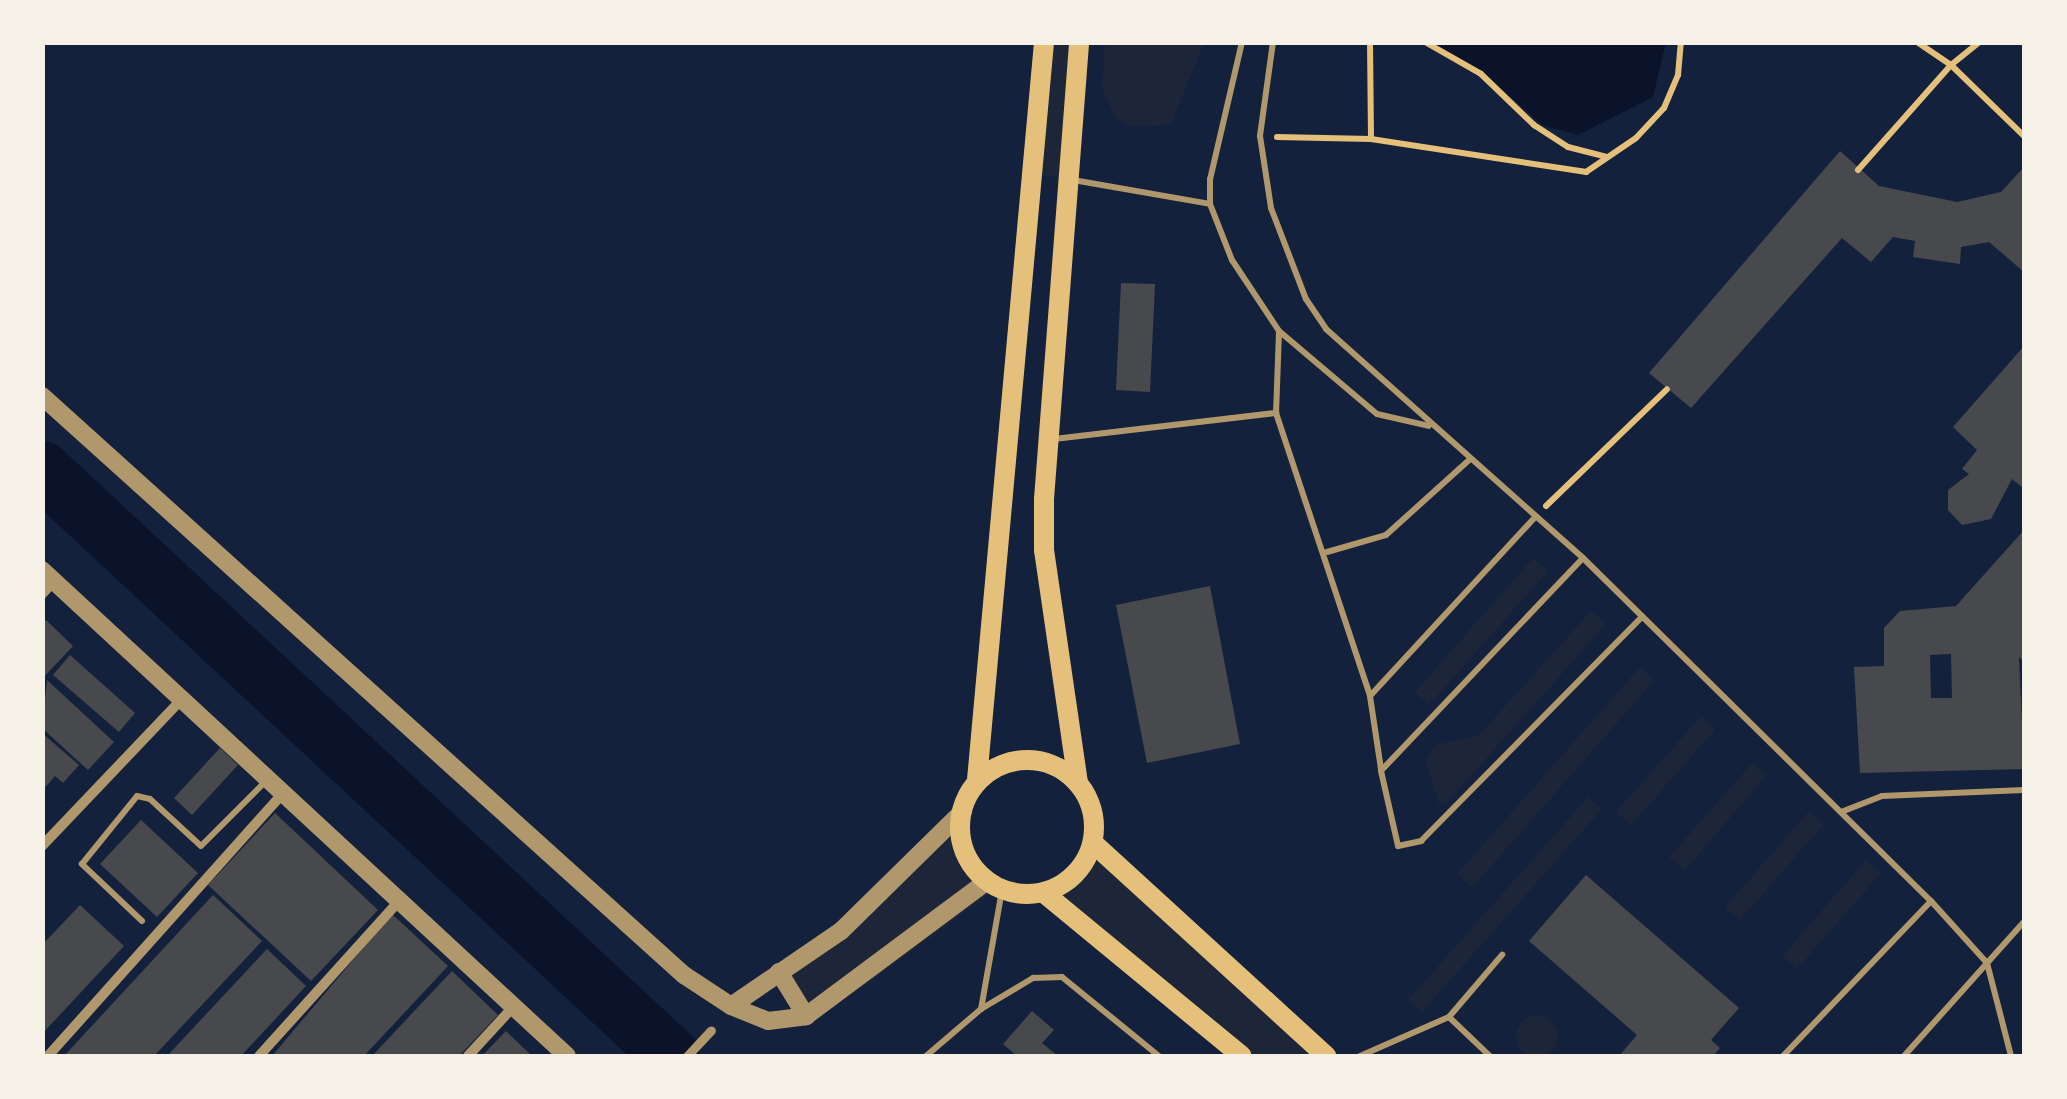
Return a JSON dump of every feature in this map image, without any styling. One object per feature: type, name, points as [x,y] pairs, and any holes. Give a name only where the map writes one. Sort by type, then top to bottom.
[{"type":"main road","points":[[1044,42],[977,780],[963,812],[966,852],[994,885],[1044,893],[1242,1056]]},
{"type":"main road","points":[[1079,42],[1045,440],[1044,550],[1078,783],[1090,807],[1094,843],[1326,1056]]},
{"type":"main road","points":[[1034,175],[1067,178]]},
{"type":"main road","points":[[977,780],[995,766],[1040,759],[1078,783]]},
{"type":"main road","points":[[1044,893],[1066,883],[1094,843]]},
{"type":"street","points":[[42,396],[684,975],[731,1006],[768,1021],[806,1016],[994,885]]},
{"type":"street","points":[[46,582],[567,1056]]},
{"type":"street","points":[[42,846],[180,701]]},
{"type":"street","points":[[48,1056],[282,795]]},
{"type":"street","points":[[731,1006],[841,932],[963,812]]},
{"type":"street","points":[[259,1056],[399,901]]},
{"type":"street","points":[[779,972],[806,1016]]},
{"type":"street","points":[[468,1056],[514,1006]]},
{"type":"street","points":[[687,1056],[707,1034]]},
{"type":"lane","points":[[1242,42],[1221,118],[1210,204],[1232,260],[1280,330],[1377,414],[1430,426]]},
{"type":"lane","points":[[1273,42],[1260,136],[1271,208],[1306,298],[1326,329],[1582,558],[1931,901],[1988,963],[2011,1056]]},
{"type":"lane","points":[[1067,178],[1210,204]]},
{"type":"lane","points":[[1280,330],[1276,413],[1327,552],[1370,696],[1398,846],[1421,841],[1642,616]]},
{"type":"lane","points":[[1045,440],[1276,413]]},
{"type":"lane","points":[[1327,552],[1386,535],[1469,460]]},
{"type":"lane","points":[[1370,696],[1535,517]]},
{"type":"lane","points":[[1381,771],[1582,558]]},
{"type":"lane","points":[[142,921],[82,864],[136,796],[201,846],[266,781]]},
{"type":"lane","points":[[1840,812],[1882,796],[2024,790]]},
{"type":"lane","points":[[980,1009],[994,885]]},
{"type":"lane","points":[[1783,1056],[1931,901]]},
{"type":"lane","points":[[1904,1056],[2024,922]]},
{"type":"lane","points":[[1360,1056],[1448,1017],[1502,955]]},
{"type":"lane","points":[[926,1056],[980,1009],[1034,978],[1062,977],[1158,1056]]},
{"type":"lane","points":[[1448,1017],[1490,1056]]},
{"type":"path","points":[[1370,42],[1371,139]]},
{"type":"path","points":[[1425,42],[1481,74],[1534,125],[1568,148],[1608,157]]},
{"type":"path","points":[[1260,136],[1371,139],[1510,158],[1563,174],[1586,172],[1664,108],[1678,75],[1681,42]]},
{"type":"path","points":[[1917,42],[1951,65],[2024,136]]},
{"type":"path","points":[[1858,170],[1951,65],[1980,42]]},
{"type":"path","points":[[1535,517],[1667,389]]},
{"type":"shaded area","points":[[1666,42],[1653,97],[1578,135],[1542,125],[1486,75],[1433,43]]},
{"type":"shaded area","points":[[1044,43],[1079,43],[1067,178],[1034,175]]},
{"type":"shaded area","points":[[1105,43],[1204,43],[1171,124],[1131,127],[1116,118],[1102,89]]},
{"type":"shaded area","points":[[1533,558],[1548,571],[1429,705],[1415,692]]},
{"type":"shaded area","points":[[1591,611],[1606,624],[1445,805],[1439,804],[1426,761],[1435,745],[1479,735]]},
{"type":"shaded area","points":[[1640,667],[1654,681],[1472,888],[1457,874]]},
{"type":"shaded area","points":[[1701,716],[1715,730],[1631,825],[1616,812]]},
{"type":"shaded area","points":[[1753,762],[1767,775],[1684,871],[1669,857]]},
{"type":"shaded area","points":[[1588,797],[1602,809],[1422,1012],[1408,1000]]},
{"type":"shaded area","points":[[963,811],[966,853],[987,880],[1000,886],[871,981],[806,1016],[779,972],[847,926]]},
{"type":"shaded area","points":[[1809,811],[1824,824],[1740,920],[1725,907]]},
{"type":"shaded area","points":[[1092,836],[1326,1056],[1242,1056],[1045,889],[1068,877]]},
{"type":"shaded area","points":[[1866,860],[1881,873],[1797,969],[1782,956]]},
{"type":"shaded area","points":[[1537,1015],[1552,1021],[1558,1036],[1552,1051],[1537,1057],[1522,1051],[1516,1036],[1522,1021]]},
{"type":"building","points":[[1840,151],[1879,186],[1957,202],[2001,192],[2024,167],[2024,272],[1989,242],[1961,247],[1960,264],[1913,257],[1915,241],[1893,237],[1871,262],[1842,238],[1691,408],[1649,373]]},
{"type":"building","points":[[1121,283],[1155,284],[1150,392],[1116,390]]},
{"type":"building","points":[[2024,346],[2024,489],[2012,479],[1991,519],[1962,525],[1948,510],[1948,490],[1969,474],[1962,469],[1977,450],[1953,427]]},
{"type":"building","points":[[2024,530],[2024,662],[2019,657],[2024,769],[1860,773],[1854,667],[1884,666],[1884,628],[1900,611],[1956,606]],"holes":[[[1951,654],[1952,698],[1931,698],[1930,655]]]},
{"type":"building","points":[[1210,586],[1240,744],[1147,763],[1116,605]]},
{"type":"building","points":[[46,620],[73,646],[42,679],[42,624]]},
{"type":"building","points":[[70,655],[135,713],[119,732],[53,675]]},
{"type":"building","points":[[47,680],[114,742],[88,770],[42,728]]},
{"type":"building","points":[[42,733],[79,765],[63,783],[55,776],[42,791]]},
{"type":"building","points":[[220,748],[238,765],[192,815],[174,798]]},
{"type":"building","points":[[275,813],[378,910],[311,981],[208,885]]},
{"type":"building","points":[[141,820],[198,873],[157,917],[100,864]]},
{"type":"building","points":[[1586,875],[1739,1008],[1711,1040],[1720,1048],[1713,1056],[1619,1056],[1637,1035],[1529,941]]},
{"type":"building","points":[[213,895],[262,941],[154,1056],[64,1056]]},
{"type":"building","points":[[80,905],[124,946],[42,1034],[42,945]]},
{"type":"building","points":[[392,914],[448,966],[364,1056],[272,1056]]},
{"type":"building","points":[[267,949],[306,986],[241,1056],[167,1056]]},
{"type":"building","points":[[452,971],[498,1015],[459,1056],[372,1056]]},
{"type":"building","points":[[1032,1011],[1054,1030],[1042,1043],[1058,1056],[1017,1056],[1003,1044]]},
{"type":"building","points":[[506,1031],[532,1056],[482,1056]]},
{"type":"waterway","points":[[42,470],[671,1056]]}]
